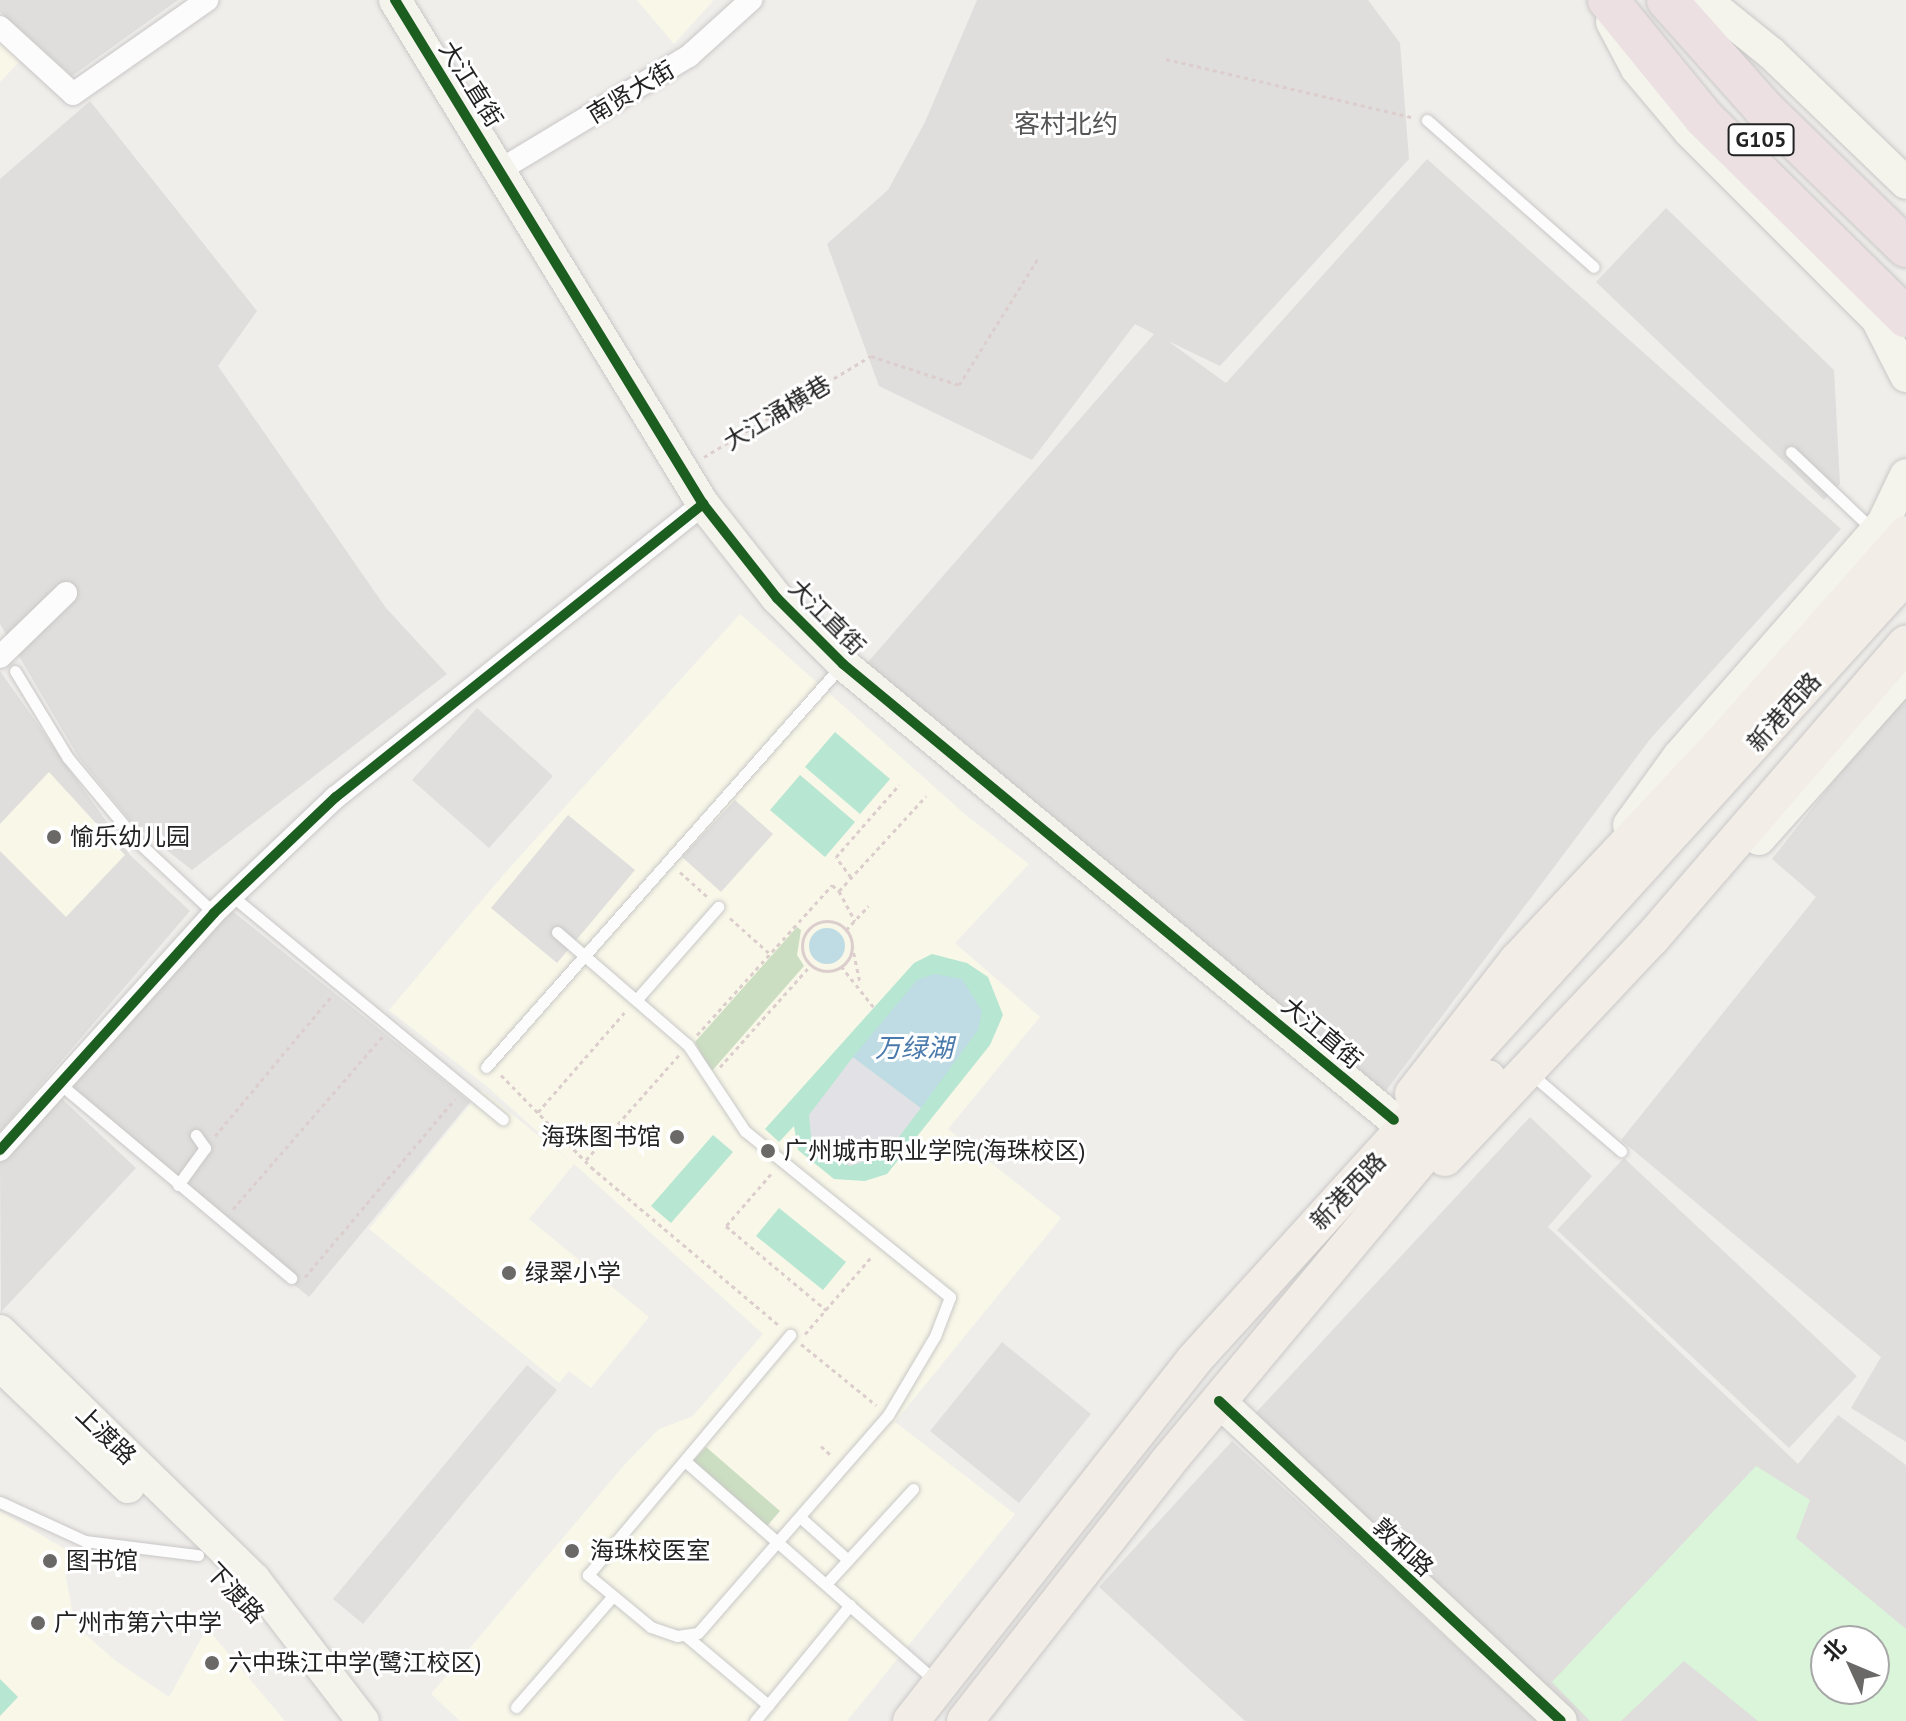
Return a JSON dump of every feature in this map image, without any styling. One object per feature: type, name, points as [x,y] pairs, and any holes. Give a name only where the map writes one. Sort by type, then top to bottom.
[{"type":"highway","points":[[1609,0],[1676,88],[1906,317]]},
{"type":"highway","name":"G105","points":[[1609,0],[1906,281]]},
{"type":"highway","name":"G105","points":[[1667,0],[1764,109],[1906,247]]},
{"type":"highway","points":[[1681,0],[1897,196]]},
{"type":"main road","name":"大江直街","points":[[395,0],[703,504],[777,598],[843,664],[1394,1120]]},
{"type":"main road","points":[[1609,0],[1622,46],[1650,86],[1877,319],[1906,376]]},
{"type":"main road","points":[[1705,0],[1771,53],[1897,196]]},
{"type":"main road","points":[[1344,1195],[1394,1120],[1517,961],[1846,604],[1891,533],[1905,483]]},
{"type":"main road","points":[[1599,871],[1679,756],[1891,533]]},
{"type":"main road","name":"新港西路","points":[[965,1721],[1219,1401],[1906,575]]},
{"type":"main road","name":"新港西路","points":[[911,1721],[1168,1391],[1344,1195],[1906,608]]},
{"type":"main road","points":[[1368,1224],[1448,1156],[1530,1072],[1904,657]]},
{"type":"main road","name":"上渡路","points":[[0,1331],[205,1546]]},
{"type":"main road","name":"上渡路","points":[[0,1365],[205,1546]]},
{"type":"main road","name":"敦和路","points":[[1219,1401],[1561,1721]]},
{"type":"main road","name":"下渡路","points":[[205,1546],[338,1721]]},
{"type":"main road","name":"下渡路","points":[[205,1546],[271,1598],[363,1721]]},
{"type":"street","points":[[0,27],[73,94],[207,0]]},
{"type":"street","name":"南贤大街","points":[[500,170],[689,56],[751,0]]},
{"type":"street","points":[[0,1150],[214,913],[336,797],[443,708],[703,504]]},
{"type":"street","points":[[8,664],[66,593]]},
{"type":"lane","points":[[1427,120],[1594,267]]},
{"type":"lane","points":[[1791,452],[1891,533]]},
{"type":"lane","points":[[8,664],[68,758],[138,842],[214,913]]},
{"type":"lane","points":[[486,1067],[843,664]]},
{"type":"lane","points":[[232,896],[503,1119]]},
{"type":"lane","points":[[637,999],[718,907]]},
{"type":"lane","points":[[557,932],[688,1045],[745,1131],[950,1297],[935,1336],[888,1415],[698,1633],[685,1635],[651,1627],[588,1575],[790,1335]]},
{"type":"lane","points":[[1530,1072],[1621,1151]]},
{"type":"lane","points":[[60,1084],[291,1278]]},
{"type":"lane","points":[[178,1185],[205,1148],[196,1135]]},
{"type":"lane","points":[[685,1461],[940,1684]]},
{"type":"lane","points":[[826,1584],[913,1489]]},
{"type":"lane","name":"下渡路","points":[[0,1502],[85,1541],[205,1546]]},
{"type":"lane","points":[[801,1518],[848,1560]]},
{"type":"lane","points":[[516,1707],[612,1597]]},
{"type":"lane","points":[[755,1721],[850,1605]]},
{"type":"lane","points":[[685,1635],[768,1705]]},
{"type":"path","points":[[1166,59],[1427,120]]},
{"type":"path","points":[[851,877],[836,857],[899,785]]},
{"type":"path","points":[[839,891],[926,796]]},
{"type":"path","points":[[586,1161],[832,885],[839,891],[855,921]]},
{"type":"path","points":[[846,930],[868,906]]},
{"type":"path","points":[[852,945],[841,966],[825,971],[811,965],[802,942],[810,928],[832,921],[846,930],[852,945],[861,987]]},
{"type":"path","points":[[710,1079],[811,965]]},
{"type":"path","points":[[841,966],[861,987],[876,1010]]},
{"type":"path","points":[[205,1148],[341,985]]},
{"type":"path","points":[[538,1112],[637,999]]},
{"type":"path","points":[[222,1221],[391,1026]]},
{"type":"path","points":[[496,1056],[504,1082],[586,1161],[790,1335]]},
{"type":"path","points":[[291,1278],[300,1281],[318,1265],[464,1087]]},
{"type":"path","points":[[783,1161],[726,1226],[826,1310]]},
{"type":"path","points":[[884,1244],[798,1342],[888,1415]]},
{"type":"shaded area","points":[[0,0],[178,0],[72,76],[0,12]]},
{"type":"shaded area","points":[[637,0],[714,0],[674,44]]},
{"type":"shaded area","points":[[977,0],[1368,0],[1400,43],[1409,159],[1220,366],[1168,341],[1226,383],[1427,159],[1841,529],[1651,738],[1379,1100],[861,670],[1154,334],[1135,324],[1032,460],[879,386],[827,244],[888,190],[925,122]]},
{"type":"shaded area","points":[[0,42],[20,61],[0,82]]},
{"type":"shaded area","points":[[90,101],[257,311],[218,366],[386,608],[447,674],[192,870],[132,823],[79,758],[0,624],[0,179]]},
{"type":"shaded area","points":[[1666,208],[1834,370],[1840,484],[1824,500],[1596,282]]},
{"type":"shaded area","name":"广州城市职业学院(海珠校区)","points":[[740,614],[967,816],[1029,864],[955,943],[1040,1017],[948,1129],[1061,1218],[895,1422],[1015,1514],[847,1721],[460,1721],[431,1694],[626,1463],[659,1429],[693,1416],[763,1334],[574,1164],[529,1219],[649,1317],[591,1388],[569,1371],[559,1383],[369,1229],[482,1090],[570,1161],[489,1088],[389,1010],[504,874]]},
{"type":"shaded area","points":[[0,671],[130,855],[190,911],[0,1132]]},
{"type":"shaded area","points":[[1906,689],[1906,1442],[1851,1408],[1881,1357],[1621,1140],[1816,897],[1772,859]]},
{"type":"shaded area","points":[[477,708],[553,776],[489,848],[412,780]]},
{"type":"shaded area","name":"愉乐幼儿园","points":[[49,772],[125,855],[66,917],[0,851],[0,824]]},
{"type":"shaded area","points":[[735,800],[773,834],[721,892],[682,857]]},
{"type":"shaded area","points":[[568,815],[635,870],[557,963],[491,908]]},
{"type":"shaded area","points":[[231,910],[470,1102],[309,1297],[64,1095]]},
{"type":"shaded area","points":[[853,1057],[921,1108],[885,1155],[850,1166],[820,1150],[811,1135],[809,1115]]},
{"type":"shaded area","points":[[61,1098],[136,1168],[1,1312],[0,1162]]},
{"type":"shaded area","points":[[1530,1117],[1592,1176],[1548,1227],[1798,1464],[1838,1415],[1906,1465],[1906,1721],[1575,1721],[1251,1418]]},
{"type":"shaded area","points":[[1624,1158],[1857,1376],[1789,1448],[1557,1230]]},
{"type":"shaded area","points":[[1002,1342],[1091,1414],[1019,1503],[930,1431]]},
{"type":"shaded area","points":[[527,1365],[557,1390],[363,1624],[333,1599]]},
{"type":"shaded area","points":[[1232,1441],[1537,1721],[1245,1721],[1099,1587]]},
{"type":"shaded area","name":"广州市第六中学","points":[[0,1511],[72,1553],[65,1572],[73,1615],[80,1630],[116,1661],[169,1697],[207,1628],[285,1721],[0,1721]]},
{"type":"green space","points":[[835,732],[890,779],[860,814],[805,767]]},
{"type":"green space","points":[[800,775],[855,822],[825,857],[770,810]]},
{"type":"green space","points":[[797,927],[801,930],[797,955],[804,966],[711,1072],[695,1042]]},
{"type":"green space","points":[[932,954],[967,963],[988,977],[1003,1015],[990,1045],[887,1174],[865,1181],[834,1179],[798,1150],[794,1126],[779,1142],[765,1129],[914,963]]},
{"type":"green space","points":[[713,1135],[733,1152],[671,1223],[651,1206]]},
{"type":"green space","points":[[779,1208],[846,1262],[823,1290],[756,1236]]},
{"type":"green space","points":[[706,1447],[780,1511],[767,1526],[692,1462]]},
{"type":"green space","points":[[1756,1466],[1810,1500],[1796,1538],[1906,1629],[1906,1721],[1758,1721],[1684,1661],[1621,1721],[1590,1721],[1552,1682]]},
{"type":"green space","points":[[0,1679],[18,1697],[0,1716]]},
{"type":"water","points":[[827,928],[840,933],[845,946],[840,959],[827,964],[814,959],[809,946],[814,933]]},
{"type":"water","name":"万绿湖","points":[[934,974],[962,979],[982,1011],[978,1030],[921,1108],[853,1057],[917,980]]},
{"type":"cycle path","points":[[395,0],[703,504],[777,598],[843,664],[1394,1120]]},
{"type":"cycle path","points":[[0,1150],[214,913],[336,797],[703,504]]},
{"type":"cycle path","points":[[1219,1401],[1561,1721]]},
{"type":"place","name":"愉乐幼儿园","points":[[54,837]]},
{"type":"place","name":"海珠图书馆","points":[[677,1137]]},
{"type":"place","name":"广州城市职业学院(海珠校区)","points":[[768,1151]]},
{"type":"place","name":"绿翠小学","points":[[509,1273]]},
{"type":"place","name":"海珠校医室","points":[[572,1551]]},
{"type":"place","name":"图书馆","points":[[50,1561]]},
{"type":"place","name":"广州市第六中学","points":[[38,1623]]},
{"type":"place","name":"六中珠江中学(鹭江校区)","points":[[212,1663]]},
{"type":"district","name":"客村北约","points":[[1066,124]]}]
